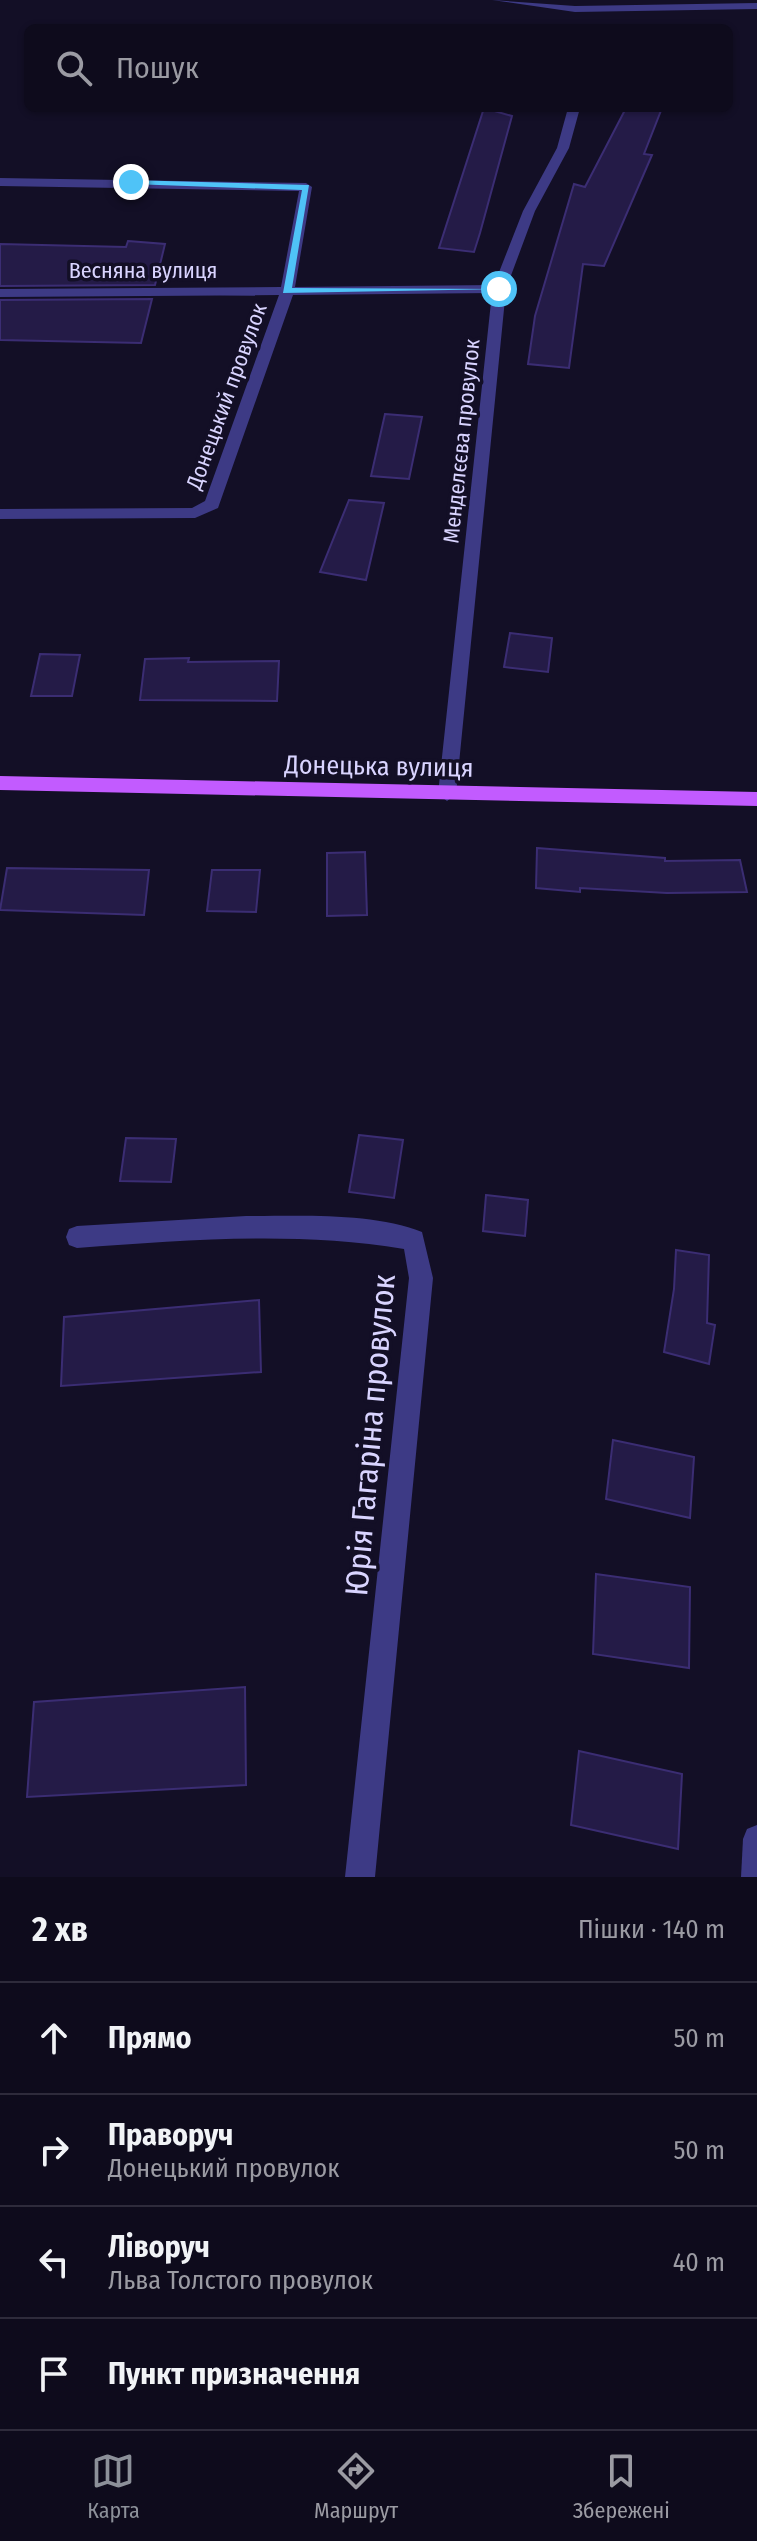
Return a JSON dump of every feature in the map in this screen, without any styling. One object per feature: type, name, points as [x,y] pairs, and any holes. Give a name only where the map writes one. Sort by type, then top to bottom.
[{"type":"main road","name":"Донецька вулиця","points":[[0,783],[757,799]]},
{"type":"street","points":[[497,0],[574,9],[757,6]]},
{"type":"street","name":"Менделєєва провулок","points":[[447,794],[499,289],[529,211],[563,148],[573,112]]},
{"type":"street","name":"Донецький провулок","points":[[0,182],[306,187],[287,291],[212,504],[195,513],[0,514]]},
{"type":"street","name":"Весняна вулиця","points":[[0,293],[499,289]]},
{"type":"street","name":"Юрія Гагаріна провулок","points":[[77,1237],[212,1228],[376,1232],[414,1240],[421,1278],[360,1877]]},
{"type":"street","points":[[756,1877],[757,1839]]},
{"type":"building","points":[[483,112],[512,116],[474,252],[439,248]]},
{"type":"building","points":[[624,112],[660,112],[644,154],[652,155],[604,266],[583,264],[569,368],[528,364],[535,316],[574,184],[585,187]]},
{"type":"building","points":[[128,241],[165,244],[155,285],[0,286],[0,244],[126,247]]},
{"type":"building","points":[[152,299],[141,343],[0,340],[0,300]]},
{"type":"building","points":[[385,414],[422,417],[409,479],[371,476]]},
{"type":"building","points":[[349,500],[384,503],[366,580],[320,572]]},
{"type":"building","points":[[510,633],[552,638],[548,672],[504,667]]},
{"type":"building","points":[[40,654],[80,655],[72,696],[31,696]]},
{"type":"building","points":[[189,658],[188,662],[279,661],[277,701],[140,700],[145,659]]},
{"type":"building","points":[[537,848],[665,858],[665,861],[740,860],[747,892],[667,893],[580,888],[580,892],[536,888]]},
{"type":"building","points":[[365,852],[367,915],[327,916],[327,853]]},
{"type":"building","points":[[7,868],[149,870],[144,915],[0,910]]},
{"type":"building","points":[[212,870],[260,870],[256,912],[207,911]]},
{"type":"building","points":[[359,1135],[403,1140],[394,1198],[349,1192]]},
{"type":"building","points":[[126,1138],[176,1139],[171,1182],[120,1181]]},
{"type":"building","points":[[486,1195],[528,1200],[525,1236],[483,1231]]},
{"type":"building","points":[[676,1250],[709,1255],[707,1323],[715,1325],[709,1364],[664,1352],[674,1289]]},
{"type":"building","points":[[259,1300],[261,1372],[61,1386],[64,1317]]},
{"type":"building","points":[[613,1440],[694,1457],[690,1518],[606,1499]]},
{"type":"building","points":[[596,1574],[690,1587],[689,1668],[593,1654]]},
{"type":"building","points":[[245,1687],[246,1785],[27,1797],[34,1702]]},
{"type":"building","points":[[579,1751],[682,1774],[678,1849],[571,1825]]},
{"type":"route","points":[[131,182],[306,187],[287,291],[499,289]]}]
